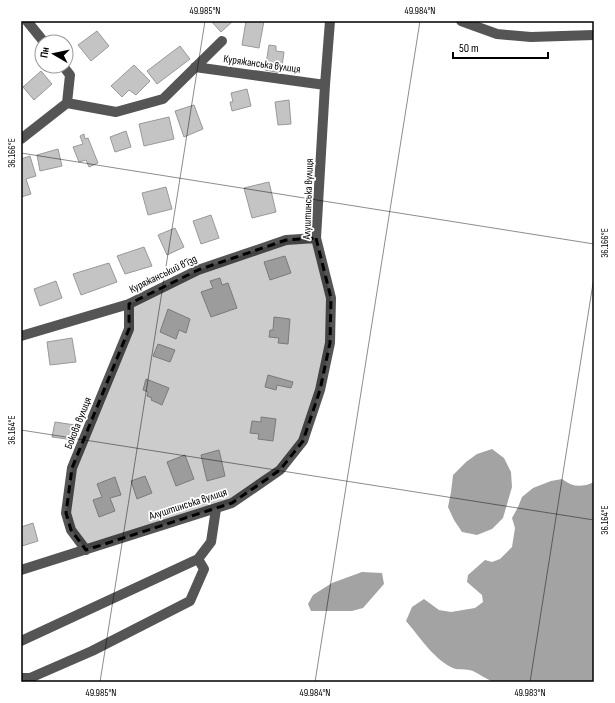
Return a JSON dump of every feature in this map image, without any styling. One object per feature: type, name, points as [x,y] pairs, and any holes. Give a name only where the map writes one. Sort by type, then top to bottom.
[{"type":"street","points":[[27,21],[38,34]]},
{"type":"street","name":"Алуштинська вулиця","points":[[21,570],[232,503],[280,470],[303,441],[320,390],[330,343],[331,298],[316,238],[330,21]]},
{"type":"street","points":[[461,21],[497,34],[531,37],[594,35]]},
{"type":"street","name":"Куряжанська вулиця","points":[[67,103],[116,112],[163,99],[222,41]]},
{"type":"street","name":"Куряжанська вулиця","points":[[196,67],[325,85]]},
{"type":"street","points":[[21,139],[67,103],[69,74]]},
{"type":"street","name":"Куряжанський в’їзд","points":[[21,336],[129,304],[198,270],[286,240],[316,238]]},
{"type":"street","name":"Бокова вулиця","points":[[86,550],[71,530],[66,513],[72,468],[129,329],[129,304]]},
{"type":"street","points":[[21,641],[198,559],[212,542],[216,509]]},
{"type":"street","points":[[21,678],[30,678],[92,651],[190,601],[204,569],[198,559]]},
{"type":"highlighted area","points":[[316,238],[331,298],[330,343],[320,390],[303,441],[280,470],[232,503],[86,550],[71,530],[66,513],[72,468],[129,329],[129,304],[198,270],[286,240]]},
{"type":"shaded area","points":[[492,449],[504,458],[511,472],[512,487],[503,518],[492,529],[477,535],[462,532],[448,507],[453,475],[466,462],[477,454]]},
{"type":"shaded area","points":[[562,479],[577,486],[594,482],[594,682],[507,681],[498,683],[493,682],[473,671],[453,668],[444,663],[421,640],[406,621],[412,607],[424,599],[439,610],[451,612],[475,608],[483,602],[482,595],[467,582],[468,575],[485,560],[492,562],[500,559],[512,547],[515,528],[512,518],[522,497],[533,488],[551,481]]},
{"type":"shaded area","points":[[362,572],[382,573],[384,584],[363,608],[352,611],[311,611],[308,604],[313,595],[332,583]]},
{"type":"building","points":[[211,21],[233,21],[221,32]]},
{"type":"building","points":[[246,21],[264,21],[259,48],[242,45]]},
{"type":"building","points":[[97,31],[109,46],[91,61],[78,45]]},
{"type":"building","points":[[269,45],[276,46],[276,51],[284,52],[281,73],[265,70]]},
{"type":"building","points":[[180,46],[190,59],[157,84],[147,71]]},
{"type":"building","points":[[134,65],[150,81],[136,95],[129,90],[122,97],[111,86]]},
{"type":"building","points":[[38,74],[44,74],[52,84],[34,100],[23,87]]},
{"type":"building","points":[[247,89],[251,106],[232,111],[230,102],[233,102],[231,93]]},
{"type":"building","points":[[289,100],[291,124],[278,125],[275,102]]},
{"type":"building","points":[[194,105],[203,129],[184,137],[175,111]]},
{"type":"building","points":[[169,117],[174,139],[144,146],[139,124]]},
{"type":"building","points":[[126,131],[131,147],[115,152],[110,137]]},
{"type":"building","points":[[84,134],[85,139],[88,138],[98,163],[89,167],[86,160],[79,162],[73,147],[83,144],[80,136]]},
{"type":"building","points":[[58,149],[62,166],[40,171],[37,155]]},
{"type":"building","points":[[30,156],[36,176],[26,179],[31,194],[21,197],[21,159]]},
{"type":"building","points":[[269,182],[276,212],[252,218],[244,188]]},
{"type":"building","points":[[166,187],[172,209],[148,215],[142,193]]},
{"type":"building","points":[[211,215],[219,238],[201,244],[193,221]]},
{"type":"building","points":[[175,228],[184,247],[167,255],[158,235]]},
{"type":"building","points":[[144,247],[152,266],[125,274],[117,256]]},
{"type":"building","points":[[285,256],[291,273],[270,280],[264,262]]},
{"type":"building","points":[[109,263],[117,282],[81,295],[73,274]]},
{"type":"building","points":[[220,278],[222,285],[228,283],[237,308],[211,317],[201,292],[213,288],[210,281]]},
{"type":"building","points":[[56,281],[62,298],[40,306],[34,289]]},
{"type":"building","points":[[168,309],[190,319],[186,333],[179,330],[176,339],[160,332]]},
{"type":"building","points":[[274,317],[290,319],[288,344],[278,343],[279,338],[269,337],[270,330],[273,330]]},
{"type":"building","points":[[72,338],[76,362],[50,365],[47,342]]},
{"type":"building","points":[[158,344],[175,350],[170,362],[153,356]]},
{"type":"building","points":[[268,375],[293,382],[291,388],[277,385],[276,390],[265,387]]},
{"type":"building","points":[[146,379],[169,388],[162,405],[151,400],[152,398],[147,396],[148,392],[143,390]]},
{"type":"building","points":[[261,417],[276,419],[273,441],[258,439],[259,434],[250,433],[252,421],[261,422]]},
{"type":"building","points":[[55,422],[75,425],[74,440],[52,437]]},
{"type":"building","points":[[219,450],[225,476],[207,481],[201,455]]},
{"type":"building","points":[[185,455],[194,479],[176,486],[167,462]]},
{"type":"building","points":[[145,476],[152,493],[137,499],[131,481]]},
{"type":"building","points":[[115,477],[121,495],[110,498],[115,511],[99,517],[93,500],[102,497],[97,484]]},
{"type":"building","points":[[33,523],[38,541],[22,546],[21,527]]}]
